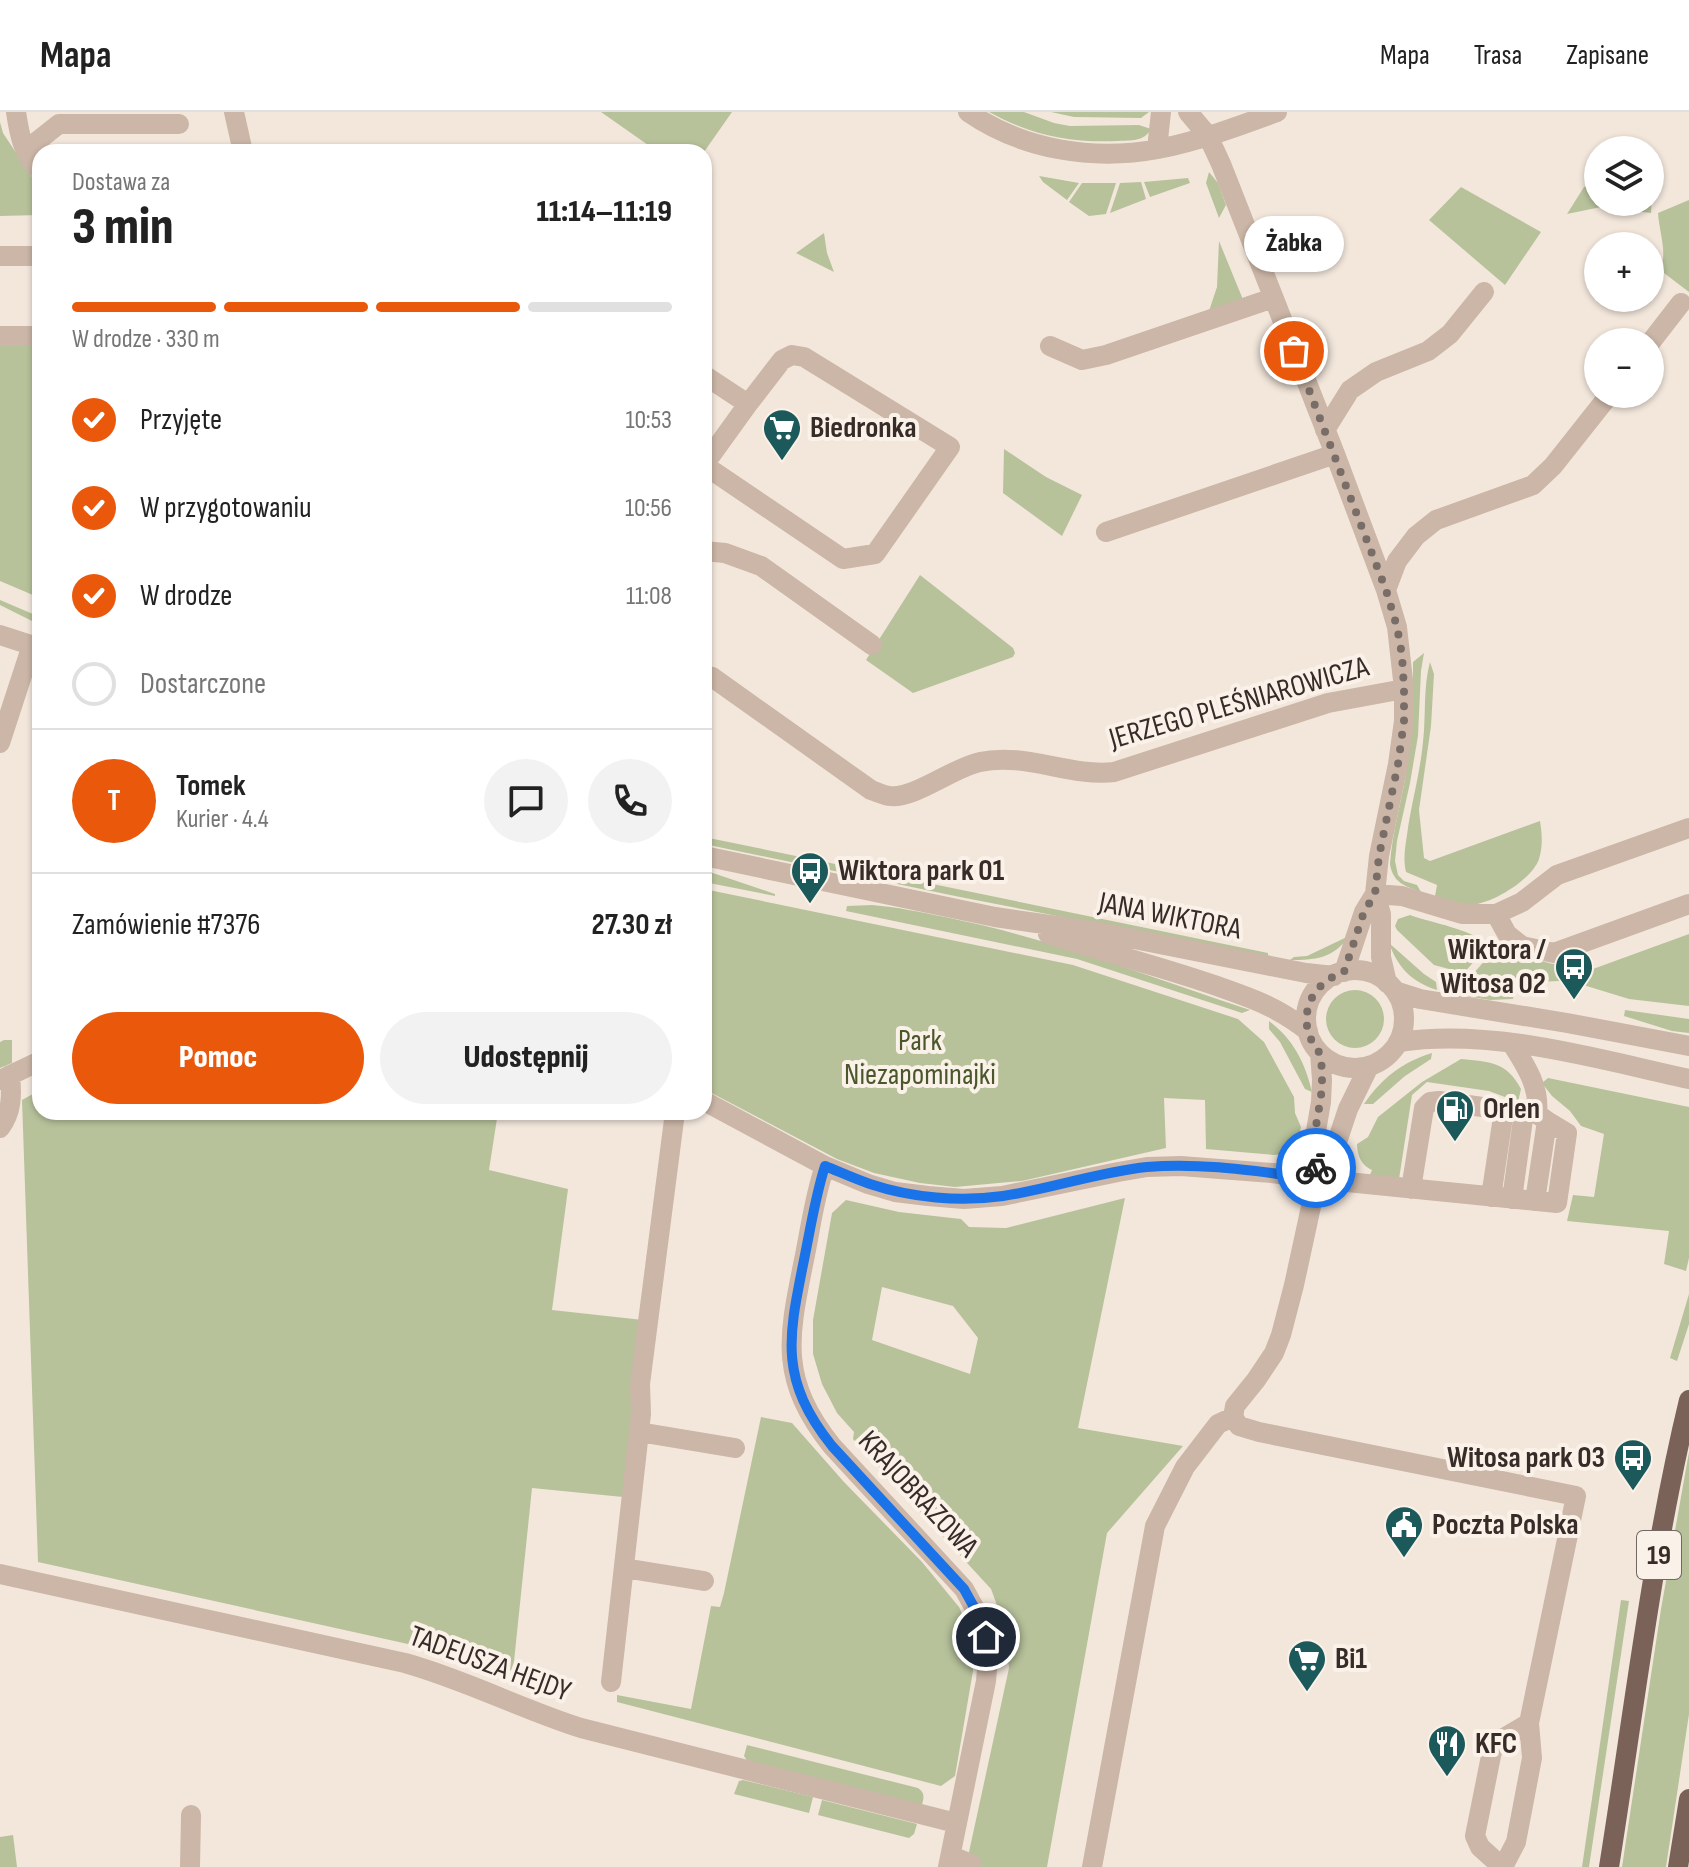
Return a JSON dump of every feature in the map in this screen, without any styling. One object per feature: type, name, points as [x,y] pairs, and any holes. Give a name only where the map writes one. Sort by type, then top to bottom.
[{"type":"main road","name":"19","points":[[1609,1867],[1658,1560],[1689,1400]]},
{"type":"main road","points":[[1678,1867],[1689,1799]]},
{"type":"street","points":[[16,112],[20,137],[32,162]]},
{"type":"street","points":[[234,112],[241,144]]},
{"type":"street","points":[[968,112],[1021,139],[1065,151],[1111,153],[1157,149],[1208,136],[1248,117],[1277,112]]},
{"type":"street","points":[[1157,149],[1161,112]]},
{"type":"street","name":"JERZEGO PLEŚNIAROWICZA","points":[[1188,112],[1208,136],[1335,454],[1397,627],[1404,721],[1375,894],[1381,914],[1381,957],[1391,987]]},
{"type":"street","points":[[34,144],[59,124],[179,124]]},
{"type":"street","points":[[26,150],[32,145]]},
{"type":"street","points":[[0,256],[32,256]]},
{"type":"street","points":[[1325,430],[1350,390],[1376,372],[1428,351],[1450,334],[1484,292]]},
{"type":"street","points":[[1050,346],[1082,360],[1106,355],[1273,298]]},
{"type":"street","points":[[1662,328],[1681,303]]},
{"type":"street","points":[[0,336],[32,336]]},
{"type":"street","points":[[712,454],[782,360],[792,355],[804,357],[950,447],[875,554],[843,559],[712,470]]},
{"type":"street","points":[[712,380],[748,404]]},
{"type":"street","points":[[1386,590],[1397,561],[1416,536],[1436,520],[1533,485],[1553,466],[1599,408]]},
{"type":"street","points":[[1106,532],[1335,454]]},
{"type":"street","points":[[712,552],[725,553],[761,566],[872,645]]},
{"type":"street","points":[[0,625],[32,644]]},
{"type":"street","points":[[0,635],[32,645]]},
{"type":"street","points":[[0,743],[32,657]]},
{"type":"street","name":"JERZEGO PLEŚNIAROWICZA","points":[[712,677],[871,790],[891,797],[908,794],[977,762],[1000,759],[1090,773],[1114,772],[1328,703],[1404,689]]},
{"type":"street","points":[[1375,894],[1402,896],[1462,914],[1496,914],[1522,902],[1557,875],[1689,828]]},
{"type":"street","name":"JANA WIKTORA","points":[[712,858],[995,917],[1099,932],[1306,973],[1339,974]]},
{"type":"street","name":"JERZEGO PLEŚNIAROWICZA","points":[[1339,974],[1364,912],[1375,894]]},
{"type":"street","points":[[1496,914],[1507,934],[1522,946],[1554,953],[1689,904]]},
{"type":"street","name":"JANA WIKTORA","points":[[995,917],[1266,1004],[1308,1031]]},
{"type":"street","points":[[1391,987],[1401,1003],[1404,1016],[1399,1042],[1391,1052],[1381,1061],[1356,1068],[1343,1067],[1320,1053],[1308,1031],[1308,1005],[1323,983],[1339,974],[1356,970],[1367,972],[1391,987],[1432,1002],[1689,1046]]},
{"type":"street","points":[[1399,1042],[1478,1039],[1563,1051],[1689,1079]]},
{"type":"street","points":[[1501,1198],[1528,1114],[1538,1102],[1528,1068],[1512,1044]]},
{"type":"street","points":[[1317,1179],[1315,1137],[1321,1102],[1320,1053]]},
{"type":"street","points":[[0,1128],[11,1106],[5,1078],[32,1065]]},
{"type":"street","points":[[1369,1066],[1348,1109],[1337,1142],[1317,1179],[1281,1335],[1274,1353],[1235,1406],[1233,1417],[1239,1426],[1259,1432],[1576,1496],[1529,1723],[1532,1758],[1516,1842],[1502,1867],[1480,1847],[1475,1836],[1492,1751],[1502,1739],[1529,1723]]},
{"type":"street","points":[[712,1105],[825,1166],[868,1184],[895,1192],[964,1199],[1002,1196],[1147,1167],[1219,1168],[1411,1189],[1557,1203],[1567,1133],[1528,1114],[1430,1102],[1424,1108],[1411,1189]]},
{"type":"street","points":[[611,1682],[641,1414],[640,1384],[674,1120]]},
{"type":"street","name":"KRAJOBRAZOWA","points":[[825,1166],[792,1320],[793,1368],[798,1389],[818,1428],[964,1589],[980,1618],[988,1658],[986,1681],[956,1823],[959,1864]]},
{"type":"street","points":[[1092,1867],[1155,1526],[1185,1467],[1218,1424],[1233,1417]]},
{"type":"street","points":[[639,1432],[735,1448]]},
{"type":"street","points":[[624,1568],[704,1581]]},
{"type":"street","name":"TADEUSZA HEJDY","points":[[0,1574],[405,1663],[452,1677],[554,1720],[581,1728],[956,1823]]},
{"type":"street","points":[[190,1867],[191,1815]]},
{"type":"green space","points":[[601,112],[732,112],[710,144],[647,144]]},
{"type":"green space","points":[[989,112],[1024,112],[1070,126],[1139,125],[1151,129],[1137,140],[1084,141],[1036,132]]},
{"type":"green space","points":[[1051,112],[1149,112],[1141,118],[1074,117]]},
{"type":"green space","points":[[0,122],[3,133],[32,177],[32,215],[0,216]]},
{"type":"green space","points":[[1209,172],[1218,183],[1226,205],[1219,218],[1206,183]]},
{"type":"green space","points":[[1039,176],[1079,183],[1067,200]]},
{"type":"green space","points":[[1188,178],[1190,183],[1150,197],[1144,182]]},
{"type":"green space","points":[[1141,182],[1146,199],[1110,213],[1120,183]]},
{"type":"green space","points":[[1082,183],[1116,183],[1106,214],[1089,216],[1069,202]]},
{"type":"green space","points":[[1461,187],[1541,232],[1505,285],[1429,220]]},
{"type":"green space","points":[[1584,187],[1584,210],[1567,214]]},
{"type":"green space","points":[[1689,200],[1689,292],[1664,273],[1664,232],[1661,232],[1658,216],[1664,216],[1664,210]]},
{"type":"green space","points":[[824,233],[827,253],[834,272],[796,253]]},
{"type":"green space","points":[[1219,241],[1244,302],[1209,311],[1217,287]]},
{"type":"green space","points":[[32,345],[32,595],[0,581],[0,346]]},
{"type":"green space","points":[[1004,449],[1046,477],[1082,495],[1062,536],[1003,493]]},
{"type":"green space","points":[[920,575],[1013,648],[1013,657],[913,693],[866,660]]},
{"type":"green space","points":[[0,600],[32,614],[32,621],[0,605]]},
{"type":"green space","points":[[1424,653],[1418,736],[1395,861],[1398,875],[1404,881],[1417,885],[1421,892],[1397,880],[1390,864],[1409,750],[1413,662]]},
{"type":"green space","points":[[1430,662],[1434,674],[1431,726],[1419,810],[1424,858],[1430,861],[1540,821],[1541,849],[1535,867],[1508,891],[1486,902],[1466,905],[1435,896],[1437,885],[1406,872],[1404,858],[1422,754]]},
{"type":"green space","points":[[712,839],[1268,953],[1268,957],[712,846]]},
{"type":"green space","points":[[712,873],[775,894],[712,884]]},
{"type":"green space","name":"Park Niezapominajki","points":[[712,891],[1073,965],[1238,1019],[1264,1042],[1294,1097],[1295,1113],[1301,1127],[1297,1142],[1283,1154],[1206,1149],[1205,1100],[1164,1098],[1166,1148],[1022,1181],[955,1187],[920,1183],[874,1173],[837,1159],[712,1093]]},
{"type":"green space","points":[[872,905],[945,917],[1022,936],[1250,1010],[1242,1013],[1077,959],[846,911],[847,906]]},
{"type":"green space","points":[[1410,915],[1461,930],[1489,944],[1464,973],[1434,965],[1395,926],[1398,919]]},
{"type":"green space","points":[[1689,934],[1689,1006],[1629,999],[1580,984],[1558,981],[1520,983],[1473,974],[1495,949],[1553,964],[1565,960],[1571,977]]},
{"type":"green space","points":[[1349,936],[1337,949],[1323,957],[1290,960],[1307,956]]},
{"type":"green space","points":[[1389,943],[1436,982],[1437,990],[1407,973]]},
{"type":"green space","points":[[1461,986],[1514,991],[1513,999],[1490,1000],[1459,995]]},
{"type":"green space","points":[[1355,990],[1376,998],[1384,1019],[1376,1040],[1355,1048],[1334,1040],[1326,1019],[1334,998]]},
{"type":"green space","points":[[1625,1010],[1689,1019],[1689,1033],[1624,1016]]},
{"type":"green space","points":[[1269,1021],[1285,1035],[1297,1052],[1312,1092],[1305,1089],[1280,1042],[1269,1029]]},
{"type":"green space","points":[[12,1040],[12,1063],[0,1068],[0,1042]]},
{"type":"green space","points":[[1432,1053],[1431,1059],[1405,1076],[1373,1104],[1364,1104],[1393,1072]]},
{"type":"green space","points":[[1461,1059],[1489,1062],[1503,1068],[1521,1089],[1518,1102],[1489,1091],[1427,1082],[1412,1095],[1399,1179],[1369,1177],[1372,1170],[1360,1159],[1357,1144],[1368,1137],[1378,1117],[1422,1082]]},
{"type":"green space","points":[[1548,1078],[1689,1107],[1689,1258],[1686,1271],[1664,1264],[1669,1231],[1567,1221],[1573,1195],[1594,1197],[1604,1134],[1581,1126],[1542,1083]]},
{"type":"green space","points":[[32,1094],[32,1120],[497,1120],[489,1170],[568,1189],[552,1310],[643,1320],[623,1497],[532,1488],[513,1671],[426,1648],[38,1562],[22,1100]]},
{"type":"green space","points":[[1125,1198],[1078,1428],[1183,1446],[1107,1533],[1047,1867],[975,1867],[976,1863],[969,1852],[1009,1668],[1005,1627],[991,1589],[853,1439],[854,1432],[837,1413],[822,1384],[813,1354],[813,1320],[832,1213],[846,1200],[899,1212],[961,1219],[969,1227],[1006,1228]],"holes":[[[882,1287],[953,1306],[978,1338],[970,1374],[872,1340]]]},
{"type":"green space","points":[[1689,1294],[1689,1324],[1677,1361],[1670,1358]]},
{"type":"green space","points":[[761,1417],[792,1423],[922,1562],[959,1607],[971,1633],[973,1671],[955,1776],[941,1786],[617,1702],[617,1695],[691,1709],[711,1606],[720,1607],[724,1593]]},
{"type":"green space","points":[[1689,1452],[1689,1714],[1666,1867],[1622,1867],[1661,1609]]},
{"type":"green space","points":[[1621,1600],[1629,1601],[1589,1867],[1582,1867]]},
{"type":"green space","points":[[747,1745],[918,1788],[923,1795],[922,1805],[748,1762],[744,1756]]},
{"type":"green space","points":[[739,1781],[813,1797],[809,1813],[734,1794]]},
{"type":"green space","points":[[822,1800],[917,1824],[914,1834],[909,1838],[818,1815]]},
{"type":"green space","points":[[13,1835],[17,1867],[0,1867],[0,1837]]},
{"type":"way so far","points":[[1294,351],[1386,590],[1397,627],[1404,689],[1404,721],[1398,764],[1379,856],[1375,894],[1364,912],[1344,972],[1323,983],[1308,1005],[1308,1031],[1320,1053],[1322,1080],[1315,1137],[1316,1168]]},
{"type":"place","name":"Żabka","points":[[1294,351]]},
{"type":"place","name":"Biedronka","points":[[782,462]]},
{"type":"place","name":"Wiktora park 01","points":[[810,905]]},
{"type":"place","name":"Wiktora / Witosa 02","points":[[1574,1001]]},
{"type":"place","name":"Orlen","points":[[1455,1143]]},
{"type":"place","name":"Witosa park 03","points":[[1633,1492]]},
{"type":"place","name":"Poczta Polska","points":[[1404,1559]]},
{"type":"place","name":"Bi1","points":[[1307,1693]]},
{"type":"place","name":"KFC","points":[[1447,1778]]},
{"type":"route","points":[[986,1637],[980,1618],[964,1589],[832,1446],[818,1428],[798,1389],[791,1351],[792,1320],[825,1166],[895,1192],[964,1199],[1002,1196],[1147,1167],[1219,1168],[1317,1179],[1316,1168]]}]
